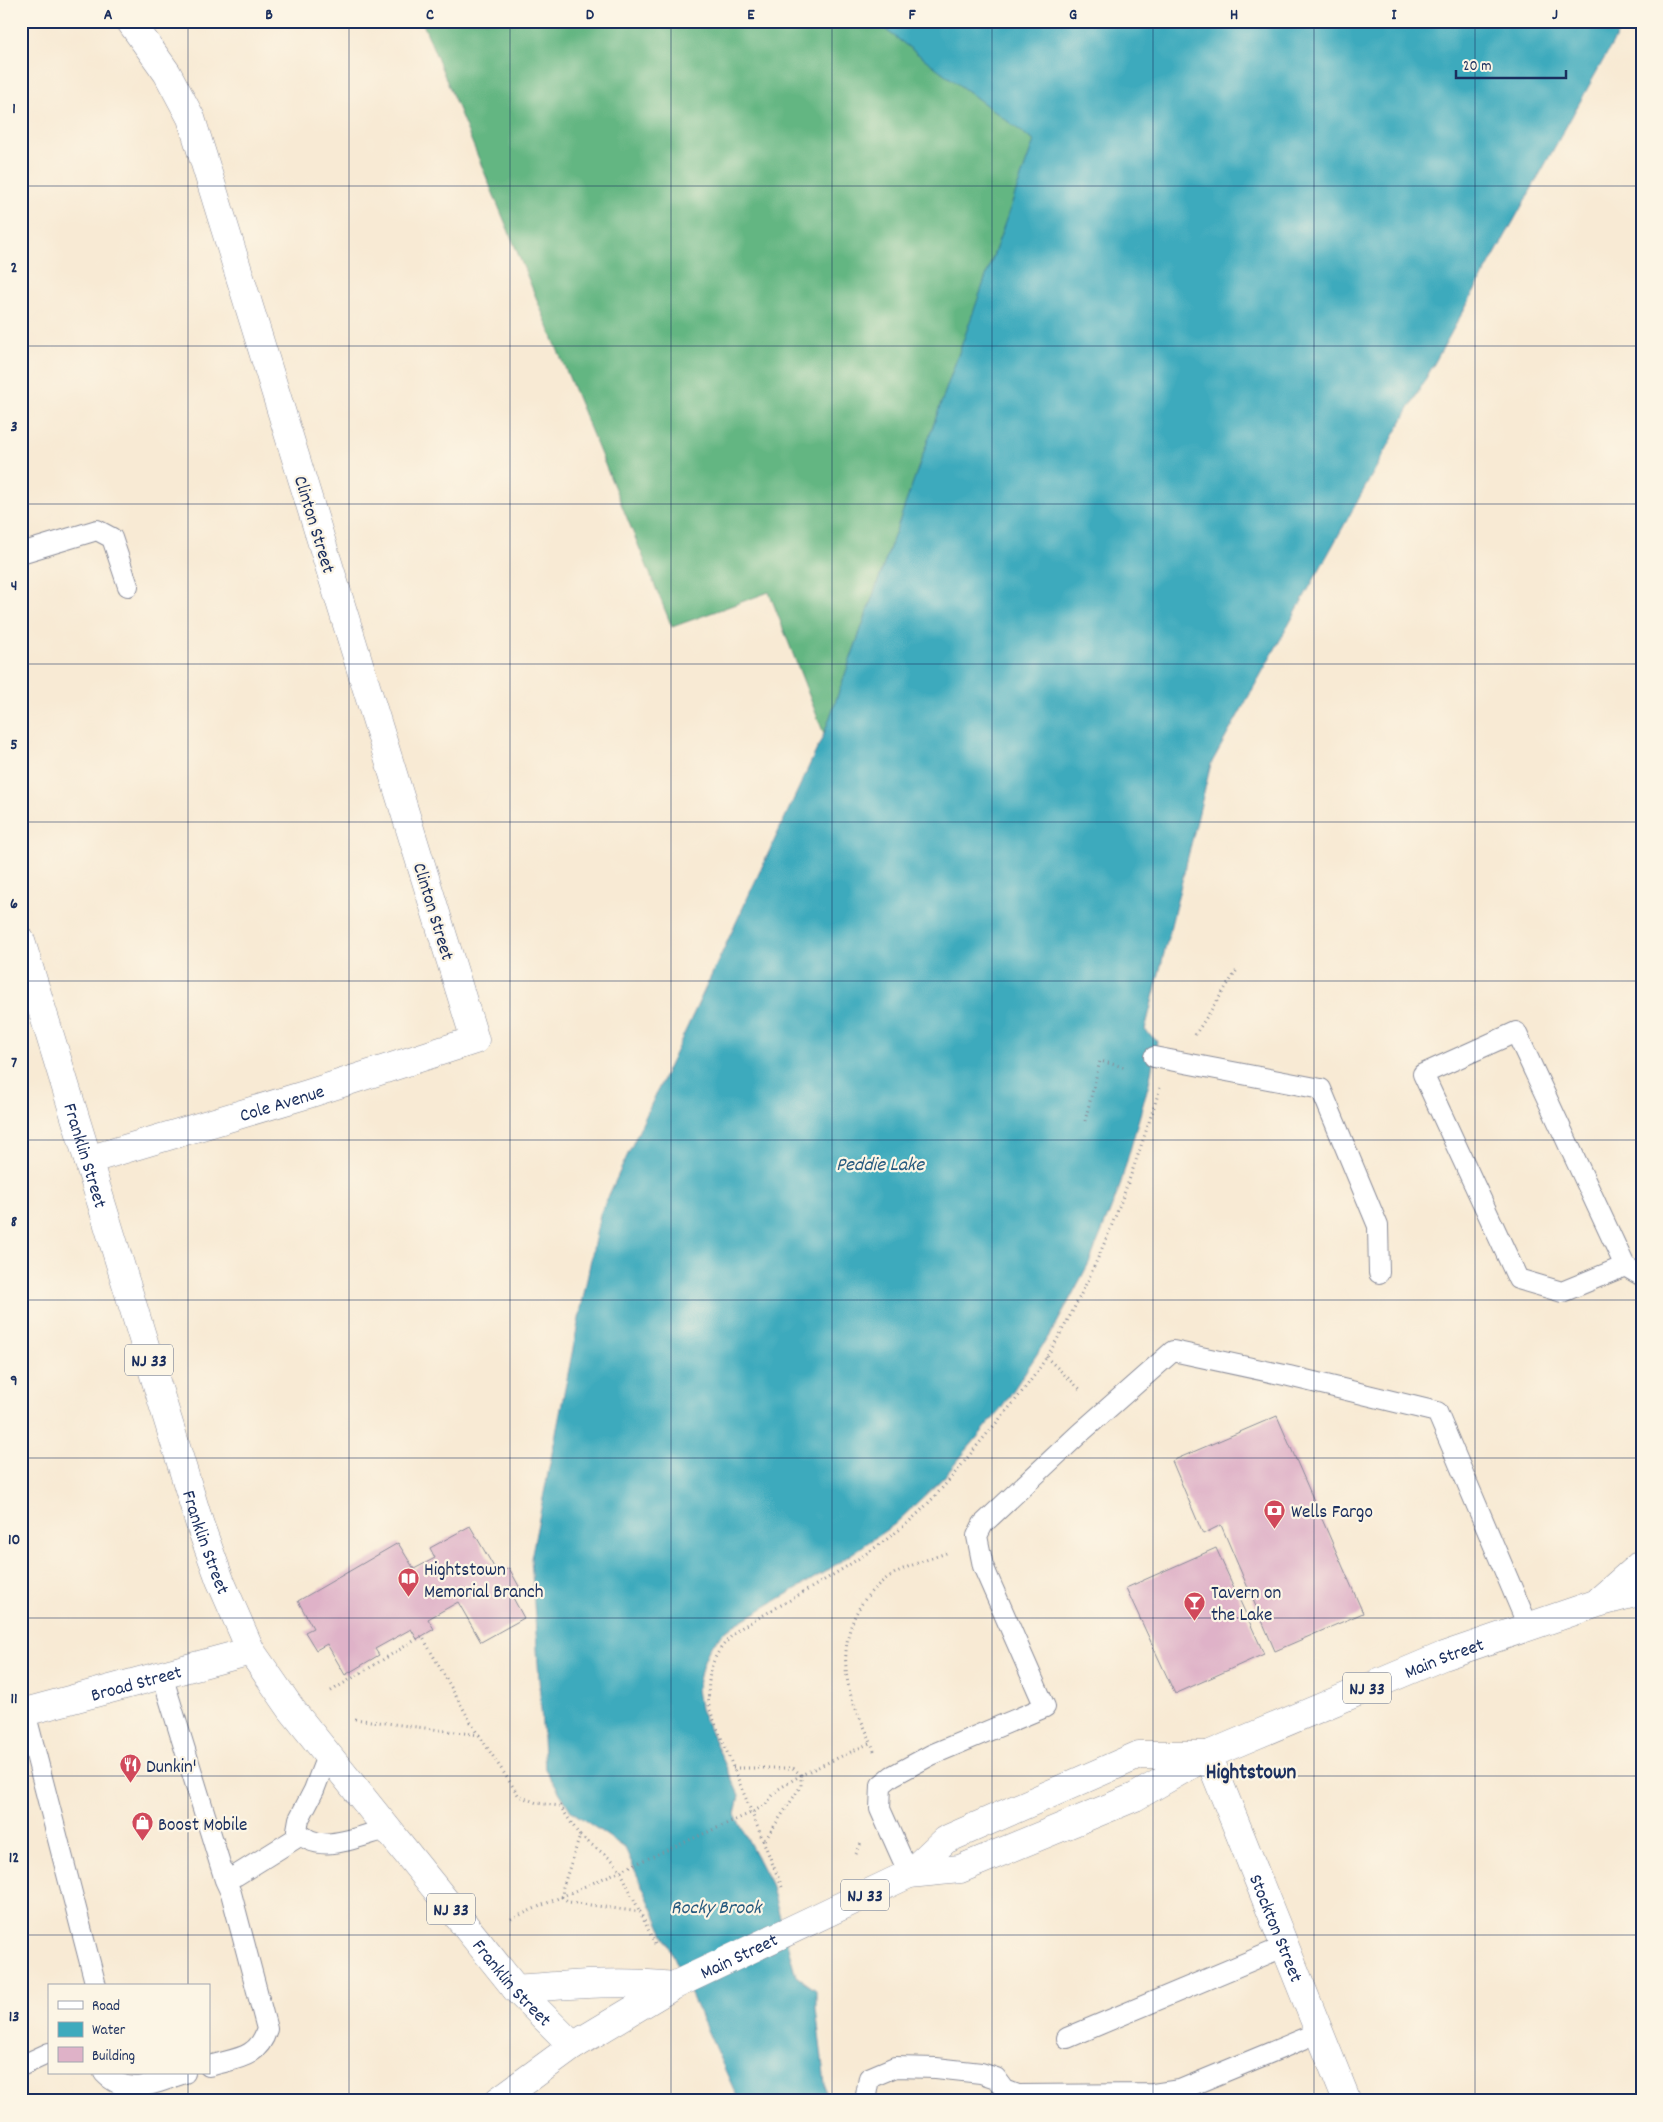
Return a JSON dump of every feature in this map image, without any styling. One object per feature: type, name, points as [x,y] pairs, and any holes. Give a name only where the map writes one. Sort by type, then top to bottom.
[{"type":"main road","name":"Clinton Street","points":[[130,21],[167,73],[191,118],[475,1040]]},
{"type":"main road","name":"Franklin Street","points":[[21,941],[200,1525],[220,1580],[251,1651],[327,1756],[516,1989],[573,2046]]},
{"type":"main road","name":"Cole Avenue","points":[[88,1160],[308,1094],[475,1040]]},
{"type":"main road","points":[[1598,1603],[1642,1562]]},
{"type":"main road","name":"NJ 33","points":[[1598,1603],[1642,1591]]},
{"type":"main road","name":"Main Street","points":[[909,1874],[960,1869],[1135,1797],[1208,1755],[1443,1656],[1598,1603]]},
{"type":"main road","name":"Broad Street","points":[[23,1712],[251,1651]]},
{"type":"main road","name":"Main Street","points":[[498,2101],[573,2046],[673,1986],[909,1874],[945,1840],[1139,1755],[1208,1755]]},
{"type":"main road","name":"Stockton Street","points":[[1208,1755],[1286,1946],[1318,2033],[1347,2101]]},
{"type":"main road","points":[[516,1989],[612,1985],[632,1982],[673,1986]]},
{"type":"lane","points":[[21,553],[97,530],[112,538],[128,586]]},
{"type":"lane","points":[[1516,1032],[1633,1271],[1562,1292],[1518,1279],[1423,1074],[1516,1032]]},
{"type":"lane","points":[[1154,1057],[1321,1088],[1378,1226],[1379,1273]]},
{"type":"lane","points":[[909,1874],[880,1809],[881,1785],[892,1776],[931,1755],[1045,1707],[982,1566],[977,1536],[983,1524],[1079,1434],[1173,1351],[1289,1376],[1437,1412],[1528,1626]]},
{"type":"lane","points":[[162,1675],[225,1880],[231,1893],[267,2029],[264,2040],[255,2052],[210,2066]]},
{"type":"lane","points":[[23,1712],[95,1984]]},
{"type":"lane","points":[[327,1756],[314,1790],[299,1819],[297,1830],[301,1835],[310,1843],[328,1844],[386,1829]]},
{"type":"lane","points":[[225,1880],[237,1875],[301,1835]]},
{"type":"lane","points":[[1067,2038],[1286,1946]]},
{"type":"lane","points":[[865,2101],[869,2078],[895,2066],[981,2073],[996,2078],[1004,2090],[1018,2095],[1153,2094],[1180,2090],[1318,2033]]},
{"type":"lane","points":[[21,2066],[48,2053]]},
{"type":"lane","points":[[106,2074],[135,2089],[182,2074]]},
{"type":"path","points":[[782,1887],[709,1708],[708,1679],[714,1660],[725,1642],[739,1629],[843,1569],[900,1529],[945,1485],[1026,1388],[1046,1357],[1079,1297],[1128,1188],[1164,1077],[1237,970]]},
{"type":"path","points":[[1085,1120],[1100,1061],[1164,1077]]},
{"type":"path","points":[[1046,1357],[1086,1394]]},
{"type":"path","points":[[867,1756],[874,1751],[852,1698],[844,1666],[847,1635],[861,1604],[879,1584],[899,1571],[952,1551]]},
{"type":"path","points":[[331,1690],[422,1636],[479,1735],[519,1796],[537,1803],[560,1806],[580,1836],[612,1860],[620,1870],[655,1944]]},
{"type":"path","points":[[355,1719],[479,1735]]},
{"type":"path","points":[[511,1918],[753,1812],[766,1804],[777,1790],[801,1775],[870,1743]]},
{"type":"path","points":[[733,1768],[793,1768],[801,1775],[802,1786],[764,1841]]},
{"type":"path","points":[[562,1897],[563,1887],[580,1836]]},
{"type":"path","points":[[856,1854],[864,1838]]},
{"type":"path","points":[[562,1897],[569,1902],[640,1912]]},
{"type":"green space","points":[[422,21],[874,21],[1034,141],[824,734],[769,592],[672,627]]},
{"type":"water","name":"Peddie Lake","points":[[874,21],[1625,21],[1211,764],[1145,1030],[1157,1041],[1149,1083],[1119,1189],[1089,1263],[1056,1325],[1001,1409],[944,1477],[895,1524],[828,1570],[726,1630],[710,1647],[703,1663],[697,1689],[700,1709],[739,1795],[735,1815],[771,1884],[796,1976],[816,1990],[816,2009],[827,2101],[739,2101],[625,1848],[571,1811],[545,1769],[531,1558],[600,1214],[824,734],[1034,141]]},
{"type":"building","name":"Wells Fargo","points":[[1277,1416],[1363,1613],[1275,1651],[1221,1525],[1203,1534],[1172,1461]]},
{"type":"building","name":"Hightstown Memorial Branch","points":[[470,1526],[498,1574],[509,1568],[521,1590],[512,1596],[524,1618],[481,1642],[458,1602],[428,1619],[434,1629],[417,1639],[411,1629],[375,1649],[379,1655],[345,1675],[327,1644],[316,1650],[305,1632],[313,1628],[298,1601],[398,1543],[414,1569],[435,1558],[430,1548]]},
{"type":"building","name":"Tavern on the Lake","points":[[1216,1548],[1264,1654],[1175,1694],[1126,1588]]},
{"type":"place","name":"Wells Fargo","points":[[1275,1529]]},
{"type":"place","name":"Hightstown Memorial Branch","points":[[408,1598]]},
{"type":"place","name":"Tavern on the Lake","points":[[1195,1621]]},
{"type":"place","name":"Dunkin'","points":[[130,1784]]},
{"type":"place","name":"Boost Mobile","points":[[142,1842]]},
{"type":"district","name":"Hightstown","points":[[1251,1771]]},
{"type":"water label","name":"Rocky Brook","points":[[716,1906]]}]
